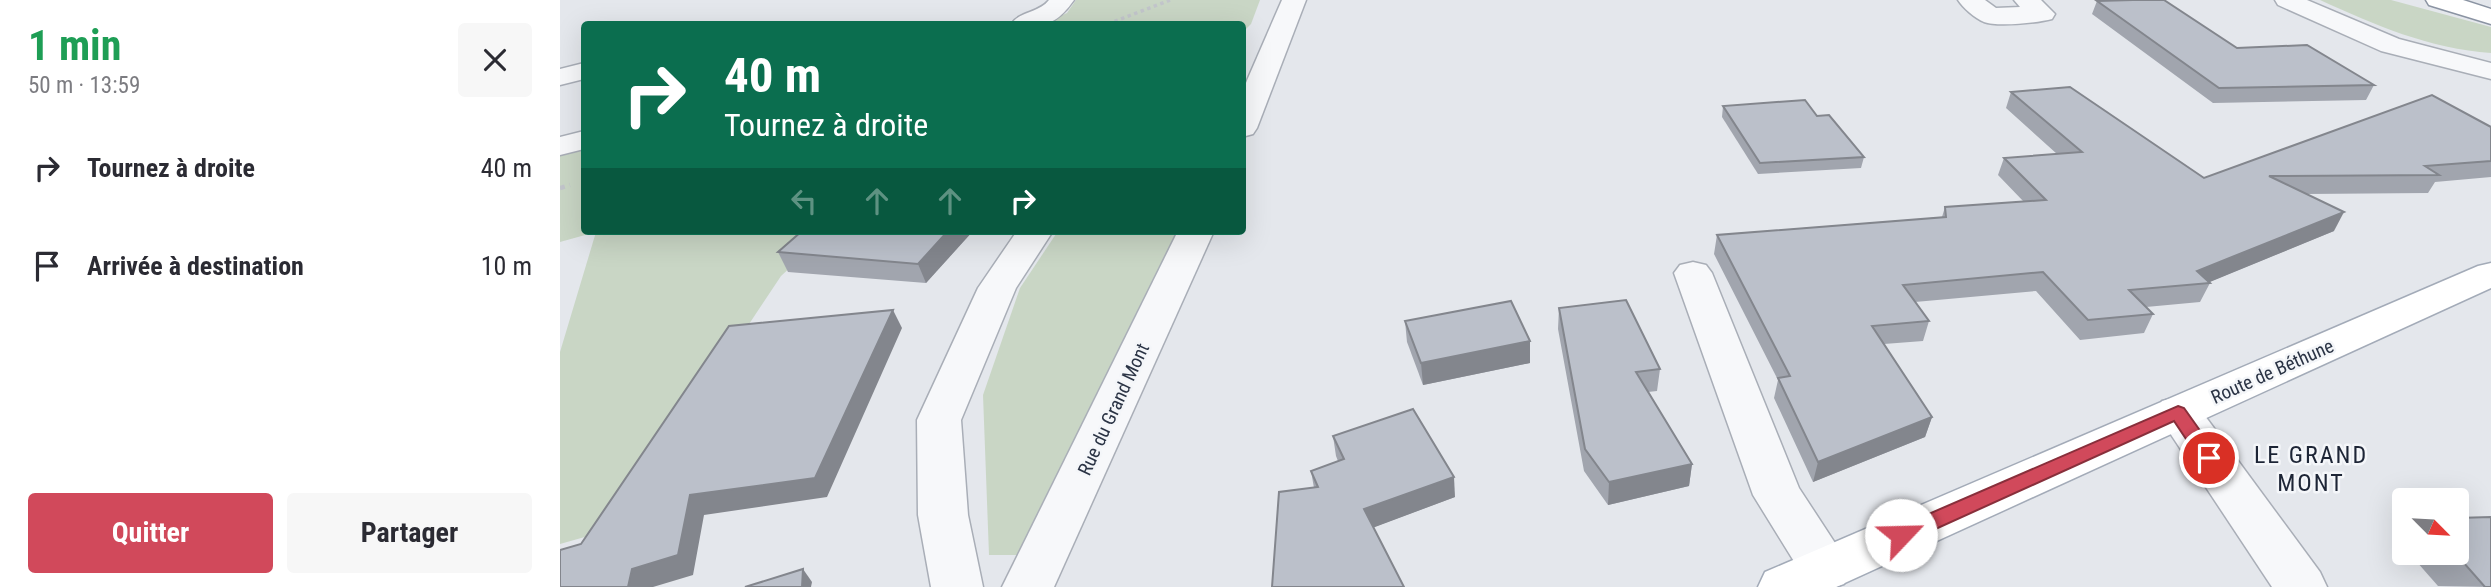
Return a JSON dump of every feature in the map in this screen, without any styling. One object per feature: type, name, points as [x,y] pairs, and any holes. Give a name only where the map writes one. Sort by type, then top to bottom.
[{"type":"main road","points":[[2438,0],[2491,17]]},
{"type":"main road","points":[[2484,0],[2491,2]]},
{"type":"main road","name":"Route de Béthune","points":[[1784,587],[2491,274]]},
{"type":"street","points":[[1032,21],[1052,13],[1062,0]]},
{"type":"street","points":[[1246,118],[1294,0]]},
{"type":"street","points":[[1970,0],[1990,16],[2043,14],[2026,0]]},
{"type":"street","points":[[2287,0],[2332,22],[2390,45],[2486,69]]},
{"type":"street","points":[[1253,44],[1284,28]]},
{"type":"street","points":[[560,77],[581,72]]},
{"type":"street","points":[[560,146],[581,141]]},
{"type":"street","points":[[957,587],[943,514],[939,420],[996,288],[1032,235]]},
{"type":"street","name":"Rue du Grand Mont","points":[[1028,587],[1194,235]]},
{"type":"street","points":[[1693,273],[1777,495],[1826,569]]},
{"type":"street","points":[[2178,412],[2301,587]]},
{"type":"path","points":[[1116,21],[1170,0]]},
{"type":"green space","points":[[1076,0],[1260,0],[1251,24],[1246,29],[1246,21],[1049,21],[1067,13]]},
{"type":"green space","points":[[2320,0],[2391,0],[2491,27],[2491,53],[2446,47],[2425,41],[2382,27]]},
{"type":"green space","points":[[581,148],[581,235],[585,235],[560,242],[560,153]]},
{"type":"green space","points":[[595,235],[826,235],[781,276],[613,529],[560,544],[560,352]]},
{"type":"green space","points":[[1055,235],[1180,235],[1031,555],[989,555],[983,395],[1020,288]]},
{"type":"building","points":[[2164,0],[2237,48],[2307,45],[2374,85],[2219,88],[2097,1]]},
{"type":"building","points":[[2070,87],[2204,178],[2432,95],[2491,127],[2491,161],[2425,166],[2439,175],[2269,176],[2344,212],[2197,271],[2210,283],[2129,290],[2153,314],[2088,320],[2043,272],[1903,285],[1929,321],[1872,326],[1932,417],[1818,462],[1778,378],[1790,376],[1717,235],[1946,217],[1945,207],[2046,200],[2004,158],[2082,152],[2011,92]]},
{"type":"building","points":[[1805,100],[1817,116],[1829,115],[1864,157],[1760,163],[1723,106]]},
{"type":"building","points":[[797,235],[944,235],[918,264],[778,252]]},
{"type":"building","points":[[1626,300],[1660,369],[1636,372],[1692,464],[1609,482],[1585,449],[1559,308]]},
{"type":"building","points":[[1511,301],[1530,341],[1421,363],[1405,321]]},
{"type":"building","points":[[893,310],[815,478],[690,495],[678,555],[632,569],[628,587],[560,587],[560,550],[581,544],[729,326]]},
{"type":"building","points":[[1413,409],[1454,477],[1364,509],[1404,587],[1272,587],[1279,492],[1318,487],[1311,471],[1344,459],[1333,436]]},
{"type":"building","points":[[2491,517],[2491,587],[2485,587],[2466,565],[2469,565],[2469,518]]},
{"type":"building","points":[[803,569],[802,587],[745,587]]},
{"type":"district","name":"LE GRAND MONT","points":[[2311,469]]},
{"type":"route","points":[[1901,535],[2178,412],[2209,458]]}]
